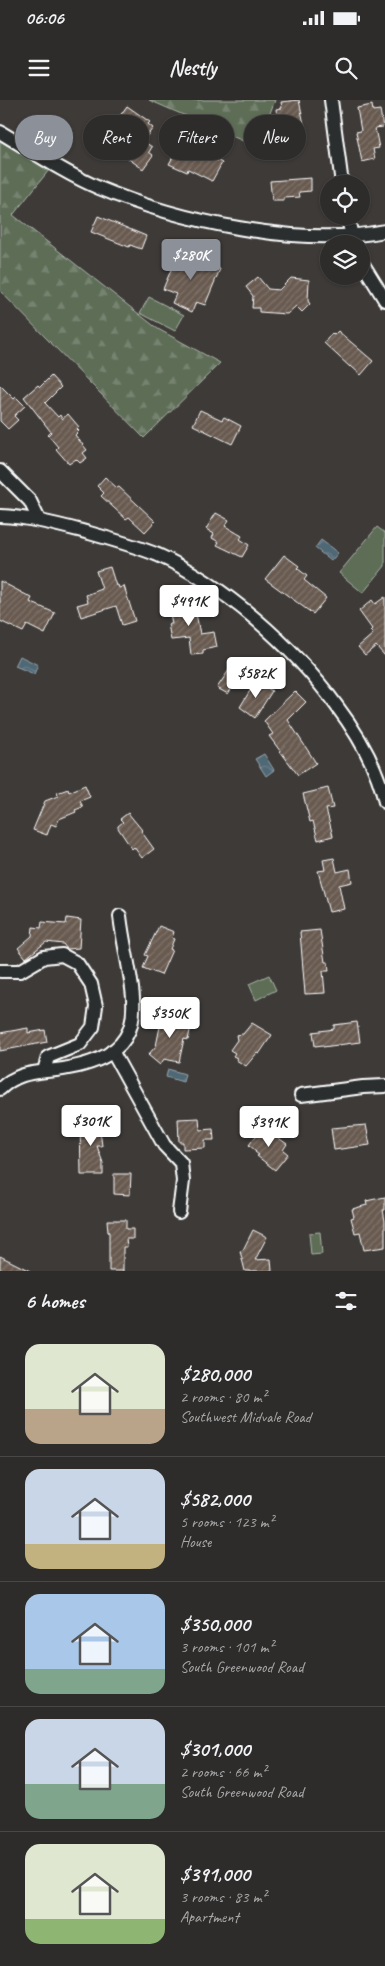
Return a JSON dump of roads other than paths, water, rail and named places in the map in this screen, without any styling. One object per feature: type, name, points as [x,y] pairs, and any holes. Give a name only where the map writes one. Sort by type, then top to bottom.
[{"type":"street","points":[[330,100],[341,175]]},
{"type":"street","points":[[0,132],[78,178],[105,190],[159,209],[242,228],[320,237]]},
{"type":"street","points":[[370,235],[385,231]]},
{"type":"street","points":[[370,276],[385,300]]},
{"type":"street","points":[[0,472],[30,501],[39,520]]},
{"type":"street","points":[[0,516],[39,520],[122,542],[159,556],[206,582],[241,608],[290,650],[325,689],[366,752],[378,779],[385,802]]},
{"type":"street","points":[[0,1089],[10,1080],[21,1074],[76,1067],[112,1051],[125,1038],[131,1027],[134,1009],[133,991],[120,916]]},
{"type":"street","points":[[0,971],[20,971],[44,957],[62,955],[77,963],[92,984],[96,1006],[93,1026],[80,1044],[48,1057],[44,1071]]},
{"type":"street","points":[[112,1051],[164,1145],[181,1163],[183,1182],[180,1212]]},
{"type":"street","points":[[302,1095],[363,1086],[385,1086]]},
{"type":"water","points":[[321,540],[338,553],[331,561],[315,548]]},
{"type":"water","points":[[20,656],[38,665],[34,674],[15,666]]},
{"type":"water","points":[[264,754],[274,770],[266,776],[255,759]]},
{"type":"water","points":[[168,1069],[185,1074],[183,1082],[166,1077]]}]
